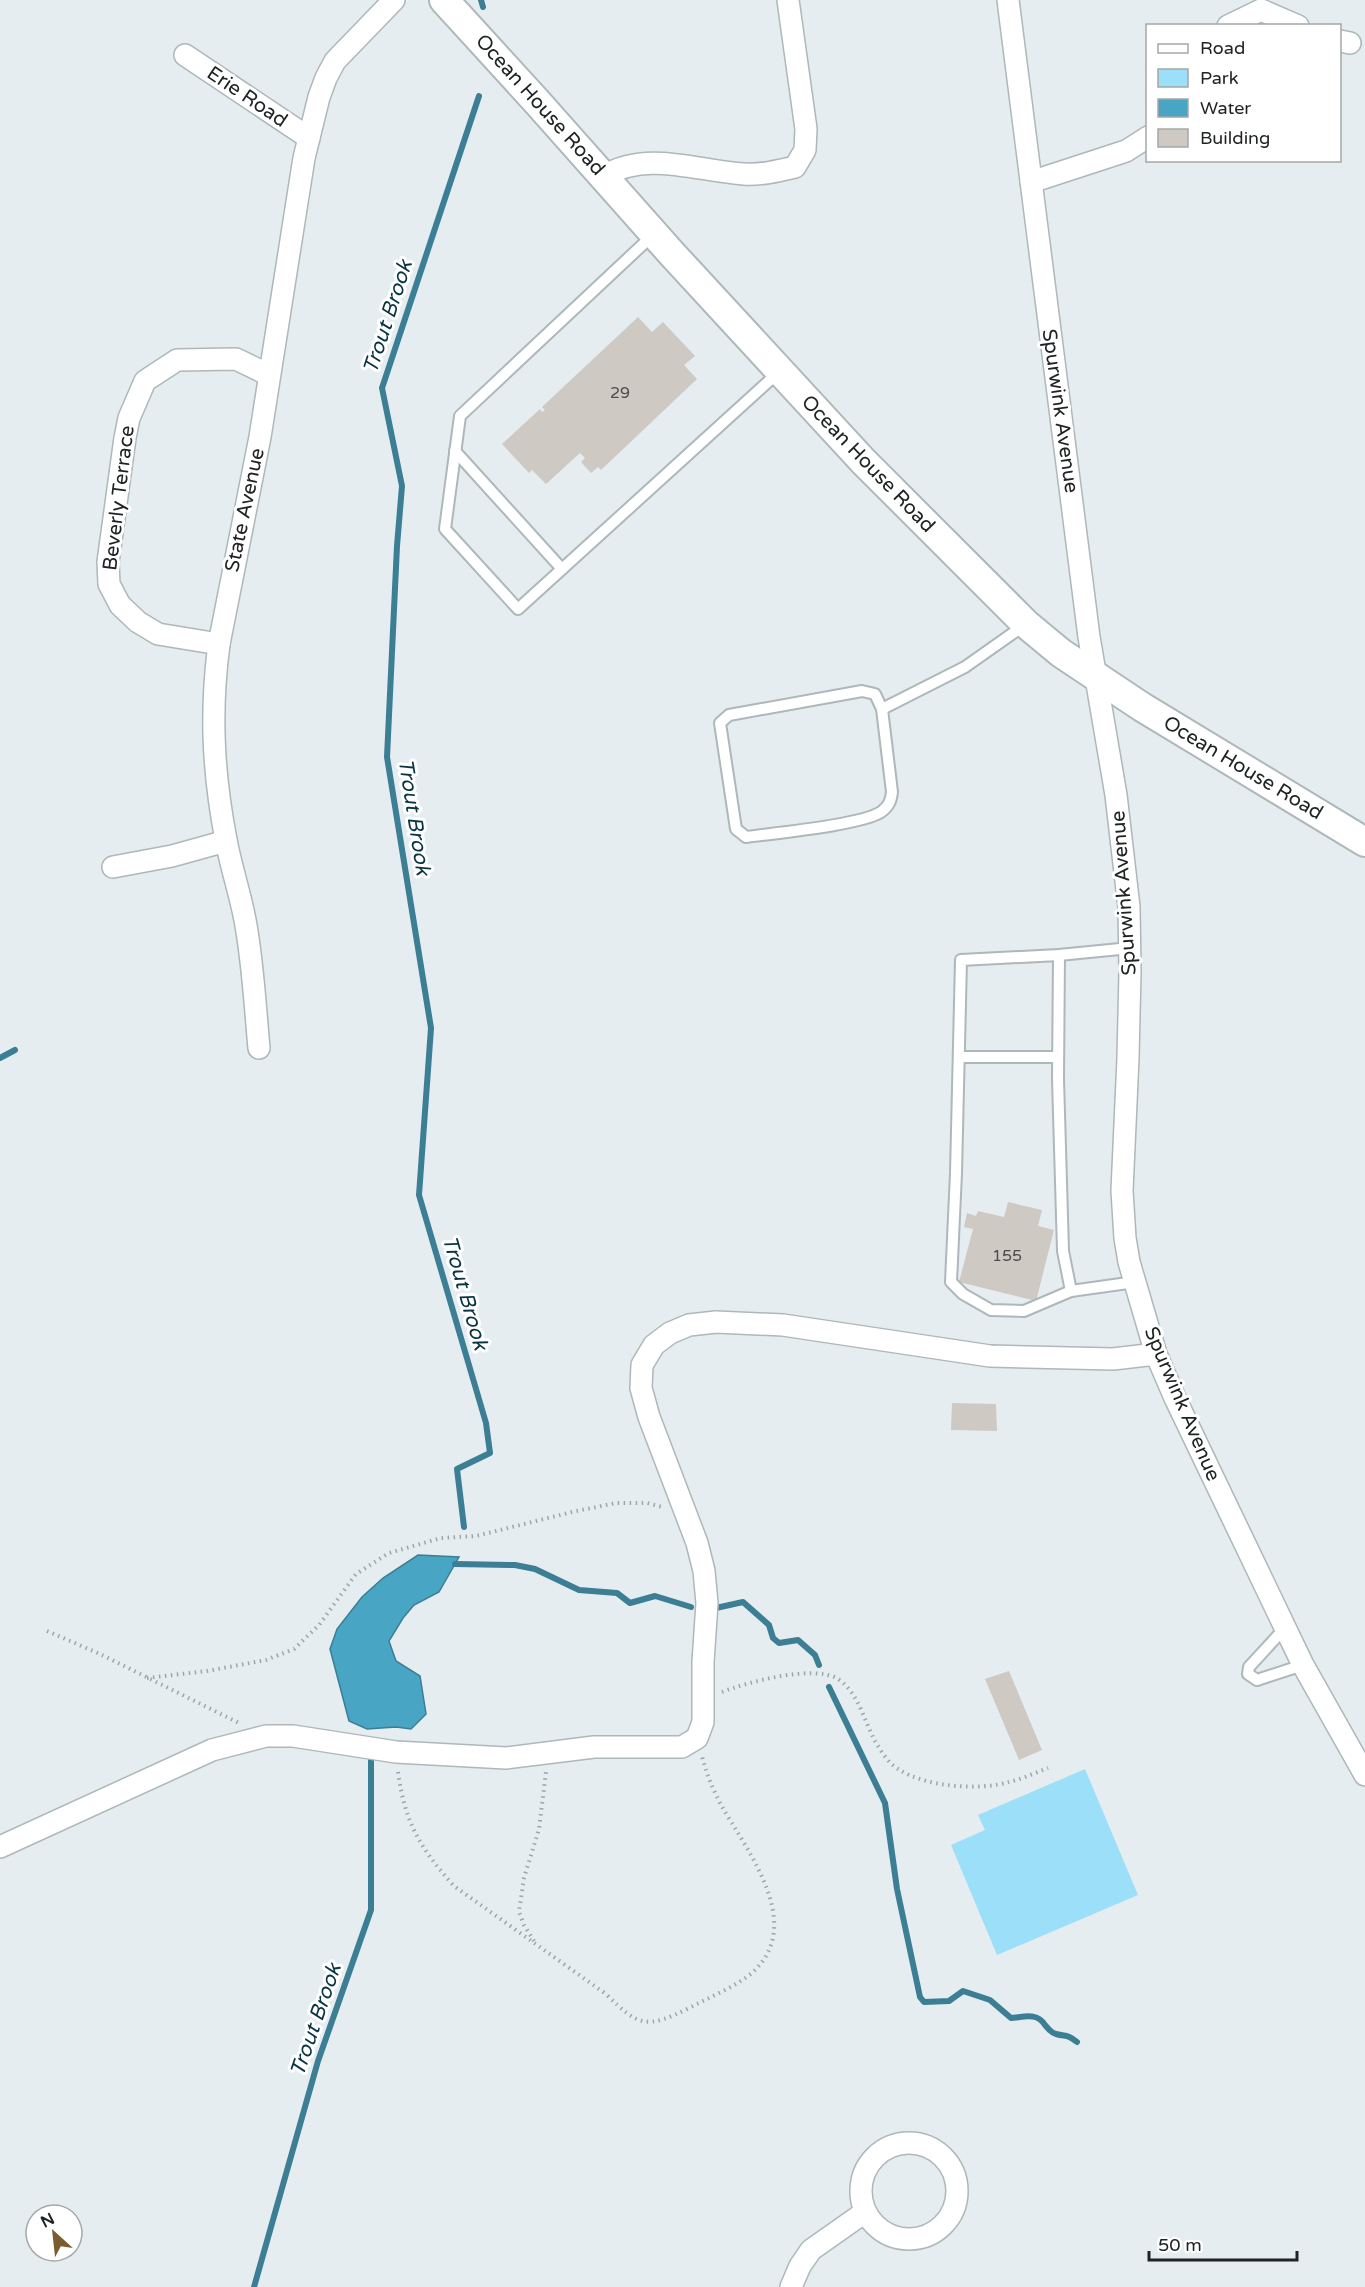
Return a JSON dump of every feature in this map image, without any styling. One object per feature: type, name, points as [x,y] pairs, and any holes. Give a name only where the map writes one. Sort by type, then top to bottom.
[{"type":"main road","name":"Ocean House Road","points":[[444,0],[654,234],[863,461],[1026,624],[1061,653],[1095,675],[1250,774],[1365,842]]},
{"type":"street","name":"State Avenue","points":[[259,1048],[245,921],[226,841],[217,786],[213,741],[215,677],[219,644],[260,437],[309,138],[326,78],[335,61],[394,0]]},
{"type":"street","points":[[604,176],[617,168],[634,164],[672,164],[732,173],[761,174],[795,167],[805,150],[806,129],[788,0]]},
{"type":"street","name":"Spurwink Avenue","points":[[1008,0],[1095,675],[1116,795],[1129,907],[1128,1058],[1122,1191],[1129,1262],[1156,1354],[1284,1629],[1365,1775]]},
{"type":"street","points":[[1232,24],[1261,10],[1293,24]]},
{"type":"street","name":"Erie Road","points":[[185,55],[309,138]]},
{"type":"street","points":[[1031,182],[1126,151],[1146,138]]},
{"type":"street","name":"Beverly Terrace","points":[[219,644],[158,634],[138,622],[120,605],[109,584],[108,562],[125,438],[129,418],[145,381],[177,360],[236,359],[269,375]]},
{"type":"street","points":[[113,867],[172,856],[226,841]]},
{"type":"street","points":[[0,1847],[212,1750],[266,1736],[293,1736],[396,1752],[506,1758],[594,1747],[682,1747],[697,1738],[703,1722],[703,1662],[707,1603],[704,1571],[697,1542],[649,1417],[641,1388],[642,1365],[654,1346],[670,1333],[689,1325],[716,1322],[783,1325],[990,1356],[1113,1359],[1156,1354]]},
{"type":"street","points":[[914,2143],[932,2148],[948,2161],[958,2183],[956,2206],[946,2224],[931,2235],[914,2240],[897,2239],[883,2232],[870,2221],[865,2212],[861,2196],[862,2179],[868,2165],[881,2151],[897,2144],[914,2143]]},
{"type":"street","points":[[791,2287],[800,2266],[811,2250],[865,2212]]},
{"type":"lane","points":[[654,234],[460,416],[445,529],[518,609],[780,371]]},
{"type":"lane","points":[[455,451],[562,569]]},
{"type":"lane","points":[[882,709],[965,667],[1026,624]]},
{"type":"lane","points":[[862,691],[875,694],[882,709],[892,792],[890,804],[880,813],[861,820],[746,837],[736,829],[720,723],[729,715],[862,691]]},
{"type":"lane","points":[[1130,948],[1059,955],[961,960],[960,1057],[951,1282],[963,1294],[991,1310],[1024,1311],[1071,1291],[1135,1282]]},
{"type":"lane","points":[[1059,955],[1058,1057],[1063,1251],[1071,1291]]},
{"type":"lane","points":[[960,1057],[1058,1057]]},
{"type":"lane","points":[[1284,1629],[1248,1667],[1248,1674],[1257,1680],[1303,1665]]},
{"type":"path","points":[[147,1678],[207,1671],[266,1660],[294,1649],[319,1626],[356,1574],[389,1553],[441,1538],[476,1536],[616,1503],[647,1503],[686,1514]]},
{"type":"path","points":[[47,1631],[100,1654],[266,1736]]},
{"type":"path","points":[[703,1701],[740,1685],[804,1674],[826,1674],[838,1680],[852,1693],[885,1757],[897,1769],[925,1781],[979,1786],[1008,1783],[1048,1768]]},
{"type":"path","points":[[396,1752],[404,1807],[414,1833],[434,1863],[454,1886],[606,1994],[641,2022],[658,2022],[718,1993],[752,1973],[764,1958],[773,1939],[774,1919],[770,1897],[762,1874],[708,1778],[697,1738]]},
{"type":"path","points":[[536,1944],[519,1912],[524,1878],[539,1829],[546,1753]]},
{"type":"green space","points":[[1085,1769],[1138,1895],[997,1955],[951,1845],[985,1830],[978,1815]]},
{"type":"water","points":[[418,1555],[459,1557],[439,1592],[414,1605],[389,1641],[396,1661],[420,1676],[426,1714],[411,1729],[396,1727],[367,1729],[349,1721],[330,1649],[337,1629],[362,1597],[383,1578]]},
{"type":"building","points":[[638,317],[652,332],[663,322],[695,356],[684,365],[697,379],[601,470],[598,467],[591,473],[581,462],[585,458],[580,453],[546,484],[532,470],[529,473],[502,444],[540,409],[542,412],[545,410],[542,407]]},
{"type":"building","points":[[1008,1202],[1042,1210],[1038,1226],[1054,1230],[1036,1301],[959,1282],[973,1229],[964,1227],[967,1213],[976,1216],[978,1211],[1004,1217]]},
{"type":"building","points":[[952,1403],[996,1404],[997,1431],[951,1430]]},
{"type":"building","points":[[1009,1671],[1042,1750],[1019,1760],[985,1679]]},
{"type":"waterway","name":"Trout Brook","points":[[481,0],[483,7]]},
{"type":"waterway","name":"Trout Brook","points":[[464,1527],[457,1469],[490,1453],[486,1423],[419,1195],[431,1028],[387,757],[402,486],[382,388],[479,96]]},
{"type":"waterway","points":[[0,1058],[15,1050]]},
{"type":"waterway","points":[[455,1564],[515,1565],[535,1569],[579,1590],[617,1593],[630,1603],[655,1596],[691,1607]]},
{"type":"waterway","points":[[716,1608],[743,1602],[769,1625],[773,1638],[779,1643],[798,1640],[815,1655],[819,1665]]},
{"type":"waterway","points":[[829,1687],[885,1803],[897,1889],[920,1997],[924,2002],[949,2001],[963,1991],[990,2000],[1011,2018],[1030,2016],[1038,2018],[1053,2033],[1069,2037],[1077,2042]]},
{"type":"waterway","name":"Trout Brook","points":[[254,2287],[318,2061],[371,1910],[371,1760]]}]
